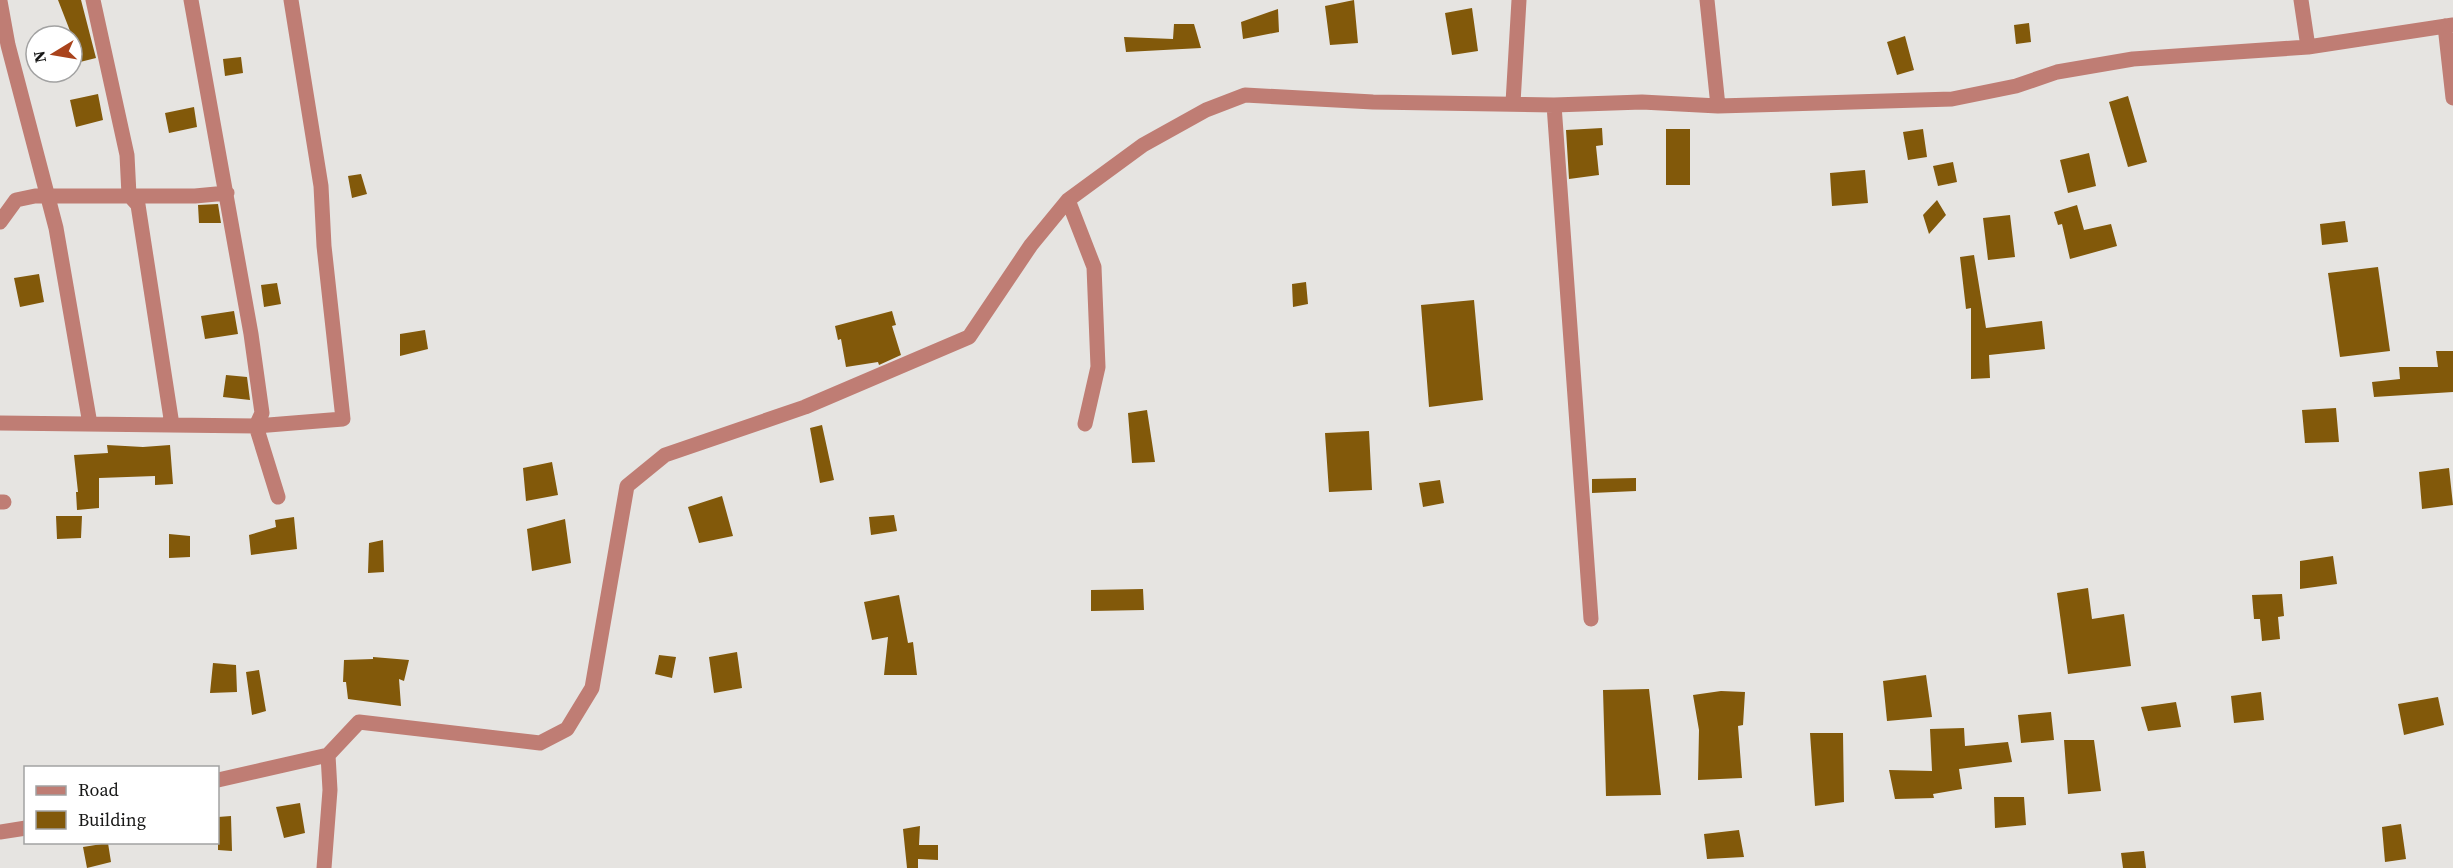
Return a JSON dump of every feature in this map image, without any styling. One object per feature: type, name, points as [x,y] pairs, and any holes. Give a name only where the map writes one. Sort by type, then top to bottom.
[{"type":"street","points":[[93,0],[127,155],[129,195],[138,205],[172,425]]},
{"type":"street","points":[[192,0],[227,193],[262,413],[256,426],[278,497]]},
{"type":"street","points":[[0,423],[256,426],[343,419],[324,246],[321,186],[291,0]]},
{"type":"street","points":[[1513,103],[1519,0]]},
{"type":"street","points":[[1707,0],[1718,106]]},
{"type":"street","points":[[2301,0],[2308,47]]},
{"type":"street","points":[[0,1],[8,45],[56,228],[90,424]]},
{"type":"street","points":[[219,780],[328,755],[359,722],[540,743],[567,729],[592,688],[627,486],[665,455],[805,407],[969,337],[1031,245],[1068,200],[1143,145],[1206,110],[1245,95],[1373,102],[1554,105],[1642,102],[1718,106],[1952,99],[2016,86],[2056,72],[2133,59],[2308,47],[2449,25],[2453,98]]},
{"type":"street","points":[[1554,105],[1591,619]]},
{"type":"street","points":[[0,222],[16,200],[46,196],[227,193]]},
{"type":"street","points":[[1068,200],[1094,267],[1098,368],[1085,424]]},
{"type":"street","points":[[324,868],[330,790],[328,755]]},
{"type":"street","points":[[0,832],[24,828]]},
{"type":"building","points":[[58,0],[81,0],[96,58],[84,61],[84,24],[67,24]]},
{"type":"building","points":[[1354,0],[1358,43],[1330,45],[1325,6]]},
{"type":"building","points":[[1472,8],[1478,51],[1452,55],[1445,13]]},
{"type":"building","points":[[1278,9],[1279,32],[1243,39],[1241,22]]},
{"type":"building","points":[[2029,23],[2031,42],[2016,44],[2014,25]]},
{"type":"building","points":[[1174,24],[1194,24],[1201,48],[1126,52],[1124,37],[1173,39]]},
{"type":"building","points":[[1905,36],[1914,70],[1897,75],[1887,42]]},
{"type":"building","points":[[241,57],[243,73],[225,76],[223,59]]},
{"type":"building","points":[[98,94],[103,120],[76,127],[70,100]]},
{"type":"building","points":[[2128,96],[2147,162],[2128,167],[2109,102]]},
{"type":"building","points":[[194,107],[197,127],[169,133],[165,113]]},
{"type":"building","points":[[1602,128],[1603,145],[1596,146],[1599,175],[1569,179],[1566,130]]},
{"type":"building","points":[[1666,129],[1690,129],[1690,185],[1666,185]]},
{"type":"building","points":[[1923,129],[1927,157],[1908,160],[1903,132]]},
{"type":"building","points":[[2089,153],[2096,186],[2068,193],[2060,160]]},
{"type":"building","points":[[1953,162],[1957,182],[1938,186],[1933,166]]},
{"type":"building","points":[[1865,170],[1868,203],[1832,206],[1830,173]]},
{"type":"building","points":[[361,174],[367,194],[352,198],[348,176]]},
{"type":"building","points":[[1937,200],[1946,215],[1929,234],[1923,215]]},
{"type":"building","points":[[218,204],[221,223],[199,223],[198,205]]},
{"type":"building","points":[[2077,205],[2084,230],[2111,224],[2117,246],[2070,259],[2062,224],[2058,225],[2054,212]]},
{"type":"building","points":[[2010,215],[2015,257],[1988,260],[1983,218]]},
{"type":"building","points":[[2345,221],[2348,242],[2322,245],[2320,224]]},
{"type":"building","points":[[1974,255],[1986,328],[2042,321],[2045,349],[1989,355],[1990,378],[1971,379],[1971,308],[1966,309],[1960,257]]},
{"type":"building","points":[[2378,267],[2390,351],[2340,357],[2328,273]]},
{"type":"building","points":[[39,274],[44,302],[20,307],[14,278]]},
{"type":"building","points":[[1306,282],[1308,304],[1293,307],[1292,284]]},
{"type":"building","points":[[277,283],[281,304],[264,307],[261,285]]},
{"type":"building","points":[[1474,300],[1483,400],[1429,407],[1421,305]]},
{"type":"building","points":[[234,311],[238,334],[205,339],[201,316]]},
{"type":"building","points":[[892,311],[896,325],[892,326],[901,355],[879,365],[878,362],[846,367],[841,339],[838,340],[835,326]]},
{"type":"building","points":[[425,330],[428,349],[400,356],[400,334]]},
{"type":"building","points":[[2436,351],[2453,351],[2453,392],[2374,397],[2372,382],[2400,379],[2399,367],[2438,367]]},
{"type":"building","points":[[226,375],[247,377],[250,400],[223,397]]},
{"type":"building","points":[[2336,408],[2339,442],[2305,443],[2302,410]]},
{"type":"building","points":[[1147,410],[1155,462],[1132,463],[1128,413]]},
{"type":"building","points":[[822,425],[834,480],[820,483],[810,428]]},
{"type":"building","points":[[1369,431],[1372,490],[1329,492],[1325,433]]},
{"type":"building","points":[[107,445],[143,447],[170,445],[173,484],[155,485],[155,476],[99,478],[99,508],[77,510],[76,492],[78,492],[74,455],[108,453]]},
{"type":"building","points":[[552,462],[558,495],[526,501],[523,468]]},
{"type":"building","points":[[2449,468],[2453,505],[2422,509],[2419,472]]},
{"type":"building","points":[[1636,478],[1636,491],[1592,493],[1592,479]]},
{"type":"building","points":[[1440,480],[1444,503],[1423,507],[1419,483]]},
{"type":"building","points":[[722,496],[733,536],[699,543],[688,507]]},
{"type":"building","points":[[894,515],[897,531],[871,535],[869,517]]},
{"type":"building","points":[[56,516],[82,516],[81,538],[57,539]]},
{"type":"building","points":[[294,517],[297,549],[251,555],[249,535],[276,527],[275,520]]},
{"type":"building","points":[[565,519],[571,563],[532,571],[527,529]]},
{"type":"building","points":[[169,534],[190,536],[190,557],[169,558]]},
{"type":"building","points":[[383,540],[384,572],[368,573],[369,543]]},
{"type":"building","points":[[2333,556],[2337,584],[2300,589],[2300,561]]},
{"type":"building","points":[[2088,588],[2092,619],[2124,614],[2131,666],[2068,674],[2057,593]]},
{"type":"building","points":[[1143,589],[1144,610],[1091,611],[1091,590]]},
{"type":"building","points":[[2282,594],[2284,616],[2278,617],[2280,639],[2262,641],[2260,619],[2254,619],[2252,595]]},
{"type":"building","points":[[899,595],[908,643],[913,642],[917,675],[884,675],[888,637],[872,640],[864,602]]},
{"type":"building","points":[[737,652],[742,688],[714,693],[709,657]]},
{"type":"building","points":[[659,655],[676,657],[672,678],[655,674]]},
{"type":"building","points":[[373,657],[409,660],[404,681],[399,679],[401,706],[348,699],[346,682],[343,682],[344,660],[373,659]]},
{"type":"building","points":[[213,663],[236,665],[237,692],[210,693]]},
{"type":"building","points":[[259,670],[266,711],[252,715],[246,672]]},
{"type":"building","points":[[1926,675],[1932,717],[1887,721],[1883,681]]},
{"type":"building","points":[[1649,689],[1661,795],[1606,796],[1603,690]]},
{"type":"building","points":[[1721,691],[1745,692],[1743,725],[1738,726],[1742,778],[1698,780],[1699,730],[1693,695]]},
{"type":"building","points":[[2261,692],[2264,720],[2234,723],[2231,696]]},
{"type":"building","points":[[2438,697],[2444,725],[2404,735],[2398,704]]},
{"type":"building","points":[[2176,702],[2181,727],[2148,731],[2141,707]]},
{"type":"building","points":[[2051,712],[2054,740],[2021,743],[2018,715]]},
{"type":"building","points":[[1964,728],[1965,746],[2008,742],[2012,762],[1959,769],[1962,789],[1933,794],[1934,798],[1895,799],[1889,770],[1932,771],[1930,729]]},
{"type":"building","points":[[1810,733],[1843,733],[1844,802],[1815,806]]},
{"type":"building","points":[[2064,740],[2094,740],[2101,791],[2068,794]]},
{"type":"building","points":[[1994,797],[2024,797],[2026,825],[1995,828]]},
{"type":"building","points":[[300,803],[305,833],[284,838],[276,807]]},
{"type":"building","points":[[231,816],[232,851],[218,850],[219,817]]},
{"type":"building","points":[[2401,824],[2406,859],[2385,862],[2382,827]]},
{"type":"building","points":[[920,826],[919,845],[938,845],[938,860],[918,859],[918,868],[907,868],[903,829]]},
{"type":"building","points":[[1739,830],[1744,857],[1707,859],[1704,834]]},
{"type":"building","points":[[108,844],[111,862],[87,868],[83,847]]},
{"type":"building","points":[[2144,851],[2146,868],[2123,868],[2121,853]]}]
